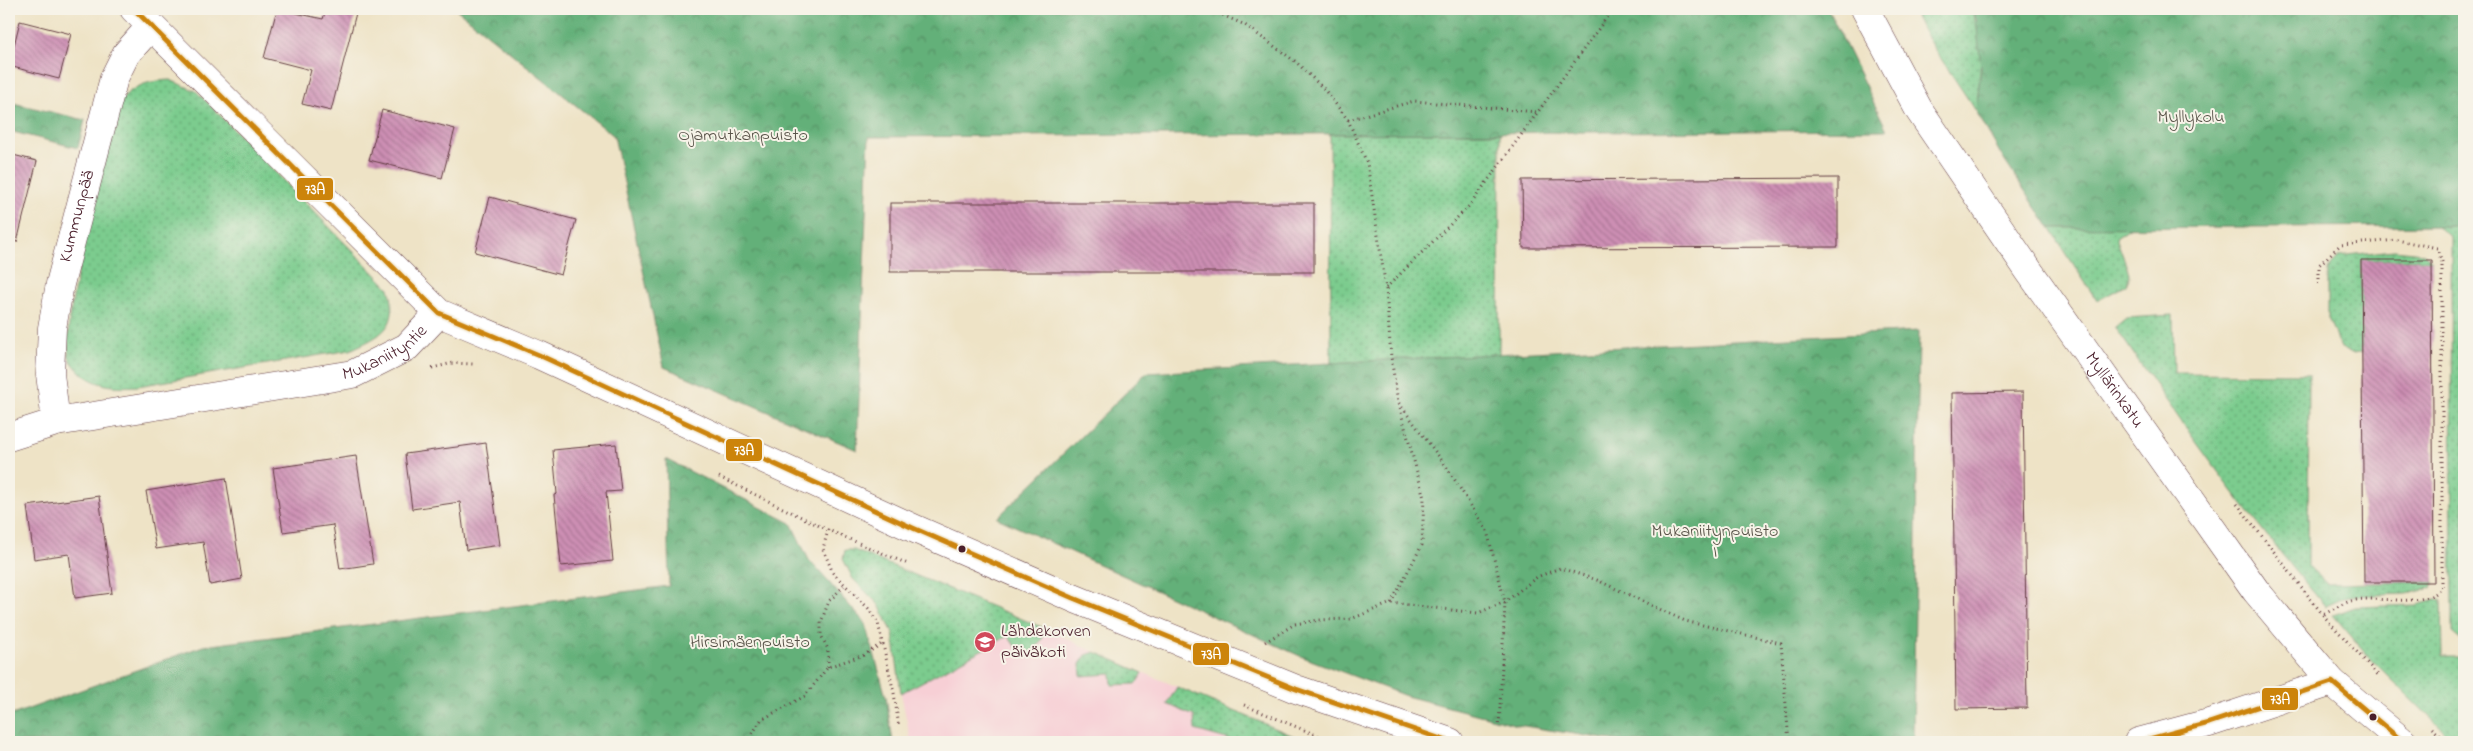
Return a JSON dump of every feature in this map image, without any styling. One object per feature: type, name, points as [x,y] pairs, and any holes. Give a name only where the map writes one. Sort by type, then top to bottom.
[{"type":"street","name":"Myllärinkatu","points":[[1865,9],[1919,110],[2256,591],[2332,682],[2403,742]]},
{"type":"street","points":[[143,17],[440,313]]},
{"type":"street","name":"Kummunpää","points":[[56,422],[50,374],[52,328],[60,284],[114,78],[143,17]]},
{"type":"street","name":"Mukaniityntie","points":[[9,437],[56,422],[353,374],[407,347],[440,313],[539,355],[845,496],[1073,598],[1296,689],[1450,742]]},
{"type":"street","points":[[2138,742],[2209,723],[2332,682]]},
{"type":"path","points":[[1209,9],[1245,25],[1296,62],[1324,89],[1348,120],[1367,162],[1386,289],[1391,357],[1398,402],[1424,498],[1422,545],[1390,603]]},
{"type":"path","points":[[1386,289],[1470,205],[1613,9]]},
{"type":"path","points":[[1348,120],[1414,101],[1537,112]]},
{"type":"path","points":[[2319,284],[2319,265],[2340,245],[2397,240],[2437,248],[2442,262],[2442,588],[2437,593],[2412,600],[2352,601],[2322,614]]},
{"type":"path","points":[[1398,402],[1446,466],[1487,531],[1505,602],[1499,728]]},
{"type":"path","points":[[845,496],[828,530],[823,549],[833,573],[868,608],[878,623],[899,727]]},
{"type":"path","points":[[2236,504],[2322,614],[2380,678]]},
{"type":"path","points":[[1262,644],[1295,624],[1319,620],[1351,619],[1390,603],[1478,613],[1505,602],[1537,577],[1560,568],[1597,580],[1685,621],[1781,643],[1790,742]]},
{"type":"path","points":[[828,668],[828,649],[821,635],[821,622],[830,601],[844,586]]},
{"type":"path","points":[[747,742],[761,720],[805,696],[828,668],[864,655],[883,643]]},
{"type":"path","points":[[2427,723],[2447,742]]},
{"type":"shaded area","name":"Lähdekorven päiväkoti","points":[[845,550],[854,550],[1044,628],[1095,652],[1308,742],[911,742],[901,693],[893,633],[879,605],[853,579],[843,559]]},
{"type":"green space","name":"Ojamutkanpuisto","points":[[456,9],[1828,9],[1887,130],[869,137],[857,450],[664,367],[614,136]]},
{"type":"green space","points":[[1912,9],[1970,9],[1975,20],[1980,46],[1980,72],[1976,111],[1925,35]]},
{"type":"green space","name":"Myllykolu","points":[[1970,9],[2464,9],[2464,226],[2050,228],[2004,160],[1976,111],[1981,67],[1976,19]]},
{"type":"green space","points":[[170,80],[196,91],[389,288],[392,312],[390,321],[380,334],[350,350],[138,386],[109,386],[101,384],[85,376],[71,361],[68,344],[70,315],[77,278],[96,192],[121,99],[132,90],[144,84]]},
{"type":"green space","points":[[9,102],[85,120],[78,148],[9,131]]},
{"type":"green space","points":[[1500,133],[1499,354],[1331,363],[1330,134]]},
{"type":"green space","points":[[2437,226],[2464,226],[2464,643],[2452,633],[2451,237]]},
{"type":"green space","points":[[2131,227],[2116,237],[2130,276],[2126,285],[2097,301],[2050,228]]},
{"type":"green space","points":[[2394,250],[2424,253],[2432,260],[2361,260],[2362,352],[2354,354],[2341,349],[2328,318],[2328,270],[2339,256]]},
{"type":"green space","points":[[2173,315],[2174,373],[2309,374],[2308,566],[2328,584],[2434,582],[2432,588],[2407,594],[2348,596],[2325,606],[2269,539],[2216,469],[2115,327],[2126,318]]},
{"type":"green space","name":"Mukaniitynpuisto I","points":[[1919,331],[1913,742],[1624,742],[1518,725],[1406,696],[1300,656],[997,518],[1146,373]]},
{"type":"green space","name":"Hirsimäenpuisto","points":[[666,459],[791,523],[809,560],[866,624],[886,697],[893,742],[9,742],[9,716],[203,646],[669,586]]},
{"type":"green space","points":[[845,550],[854,550],[1044,628],[1042,638],[1035,648],[1022,656],[1008,636],[901,693],[893,633],[879,605],[853,579],[843,559]]},
{"type":"green space","points":[[2442,599],[2443,657],[2464,657],[2464,742],[2456,742],[2452,739],[2370,658],[2333,615],[2355,607],[2416,605]]},
{"type":"green space","points":[[1095,652],[1143,673],[1136,684],[1112,685],[1111,674],[1081,676],[1080,664],[1086,655]]},
{"type":"green space","points":[[1177,687],[1308,742],[1237,742],[1195,730],[1194,716],[1167,704]]},
{"type":"building","points":[[277,9],[323,19],[326,9],[357,9],[331,111],[302,104],[311,70],[264,58]]},
{"type":"building","points":[[20,21],[71,34],[59,79],[9,66]]},
{"type":"building","points":[[382,110],[455,129],[442,178],[369,160]]},
{"type":"building","points":[[9,154],[37,161],[17,242],[9,240]]},
{"type":"building","points":[[1838,178],[1838,247],[1523,248],[1522,180]]},
{"type":"building","points":[[490,197],[576,220],[561,275],[475,252]]},
{"type":"building","points":[[890,203],[1314,203],[1314,272],[890,272]]},
{"type":"building","points":[[2361,260],[2432,260],[2434,582],[2364,582]]},
{"type":"building","points":[[2023,392],[2027,708],[1956,709],[1952,393]]},
{"type":"building","points":[[486,443],[500,545],[466,550],[460,502],[412,509],[405,454]]},
{"type":"building","points":[[616,444],[621,491],[606,492],[613,561],[561,566],[554,495],[557,494],[553,450]]},
{"type":"building","points":[[356,456],[373,564],[340,569],[333,525],[283,532],[273,468]]},
{"type":"building","points":[[226,478],[242,579],[210,585],[203,542],[156,549],[146,491]]},
{"type":"building","points":[[99,496],[112,593],[75,598],[69,554],[34,559],[27,506]]},
{"type":"transit line","name":"73A","points":[[134,9],[439,313],[539,355],[913,528],[1073,598],[1296,689],[1450,742]]},
{"type":"transit line","name":"73A","points":[[2138,742],[2209,723],[2332,682],[2403,742]]},
{"type":"place","name":"Lähdekorven päiväkoti","points":[[985,642]]}]
